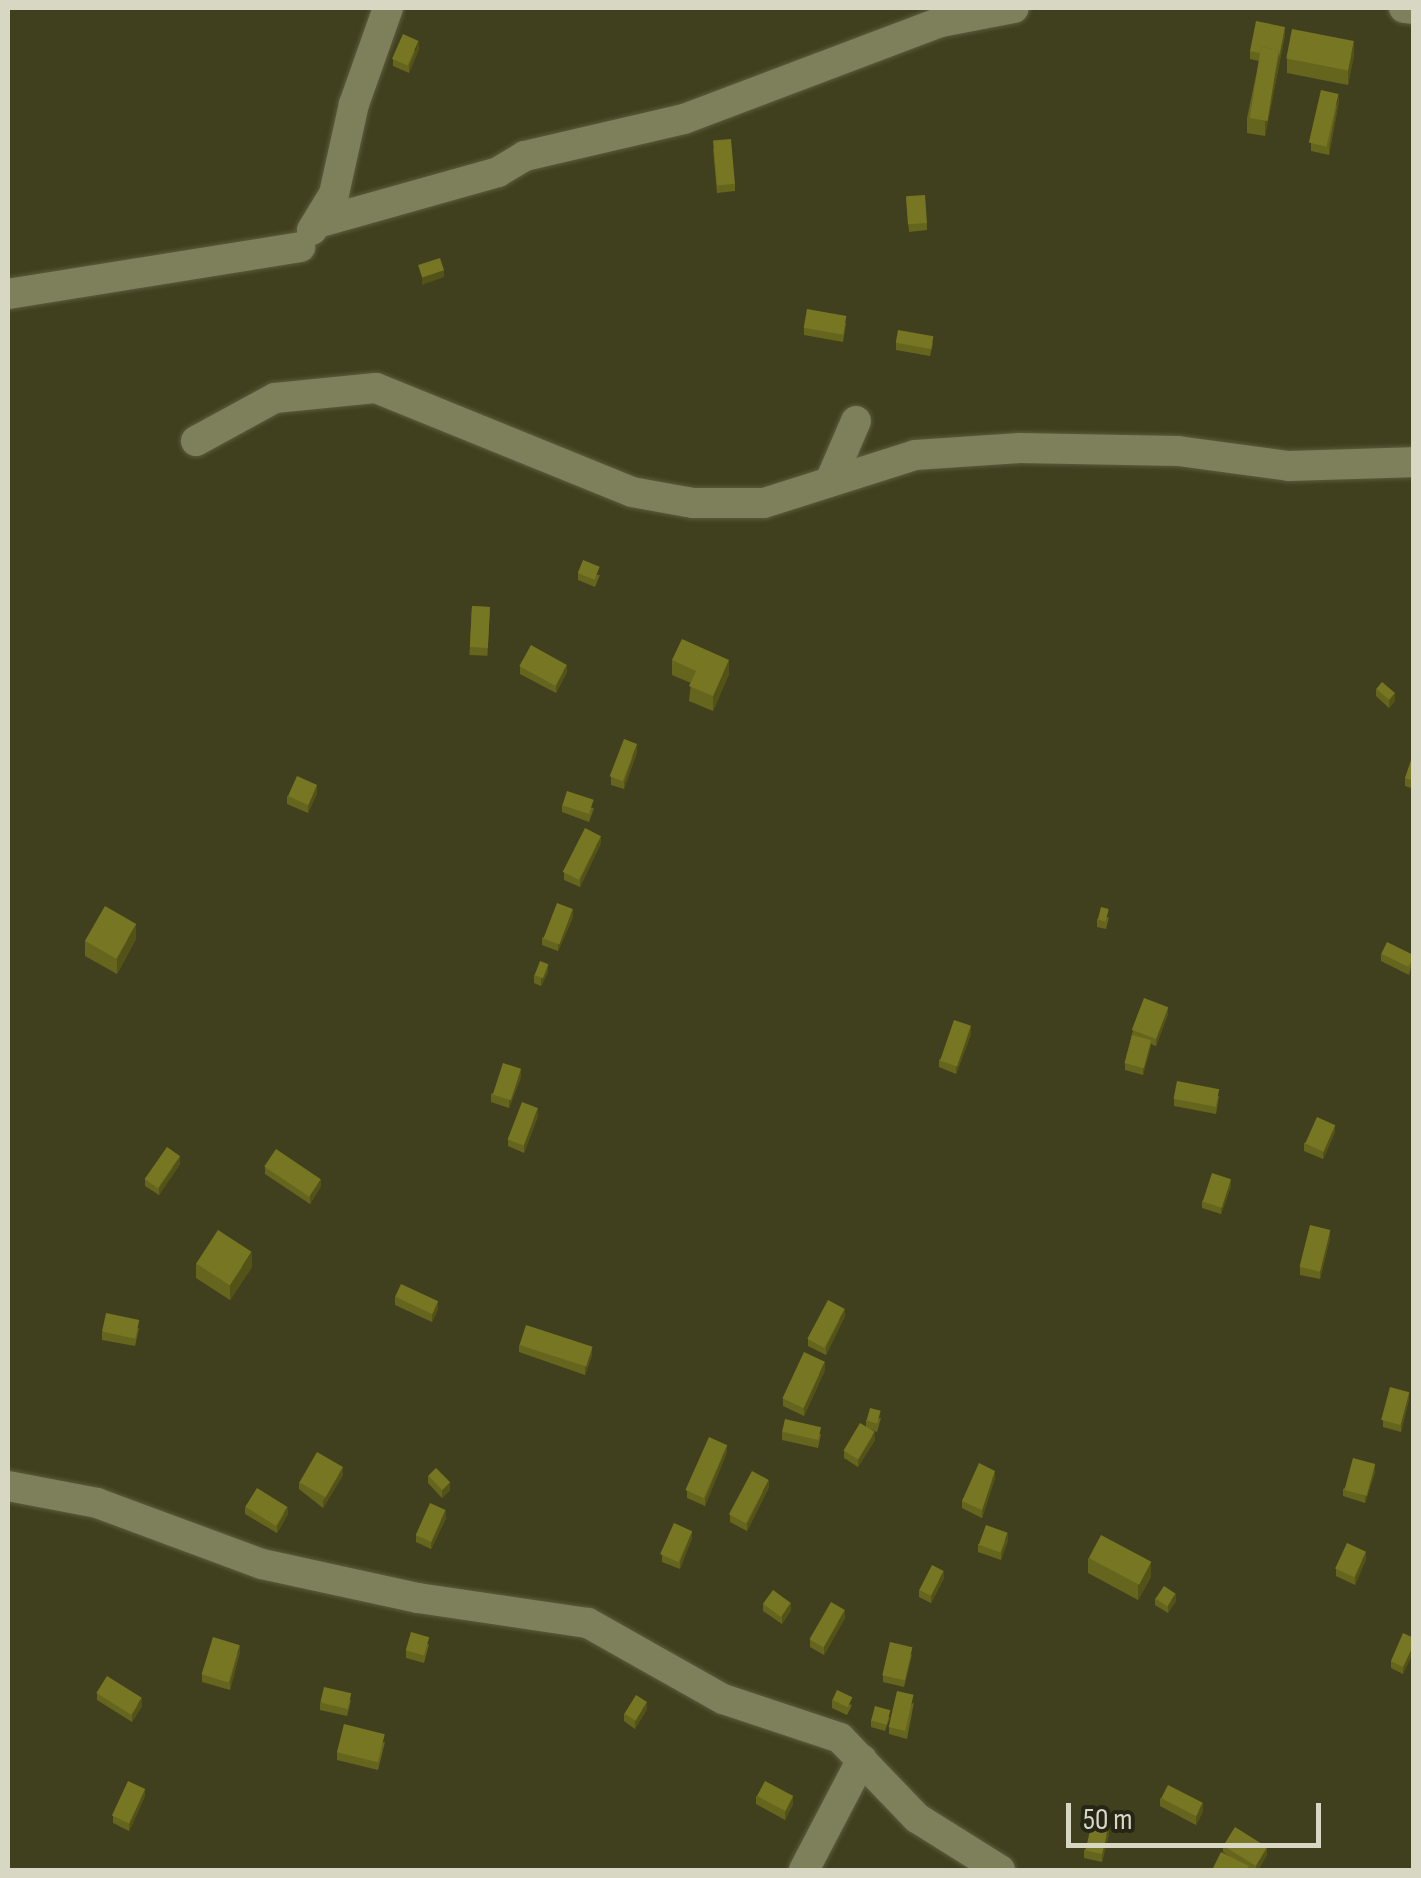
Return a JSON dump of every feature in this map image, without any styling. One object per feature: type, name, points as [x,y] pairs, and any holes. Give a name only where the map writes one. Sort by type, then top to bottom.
[{"type":"street","points":[[276,268],[309,234],[334,194],[354,104],[388,8]]},
{"type":"street","points":[[8,294],[309,234],[498,172],[525,156],[684,119],[941,22],[1014,8]]},
{"type":"street","points":[[1404,8],[1414,9]]},
{"type":"street","points":[[196,441],[275,398],[376,388],[632,492],[693,502],[764,503],[915,455],[1067,446],[1213,454],[1289,466],[1414,462]]},
{"type":"street","points":[[831,479],[856,421]]},
{"type":"street","points":[[8,1486],[97,1502],[262,1564],[418,1598],[588,1623],[723,1699],[840,1738],[917,1818],[1000,1870]]},
{"type":"street","points":[[804,1870],[862,1759]]},
{"type":"building","points":[[1256,21],[1285,27],[1279,57],[1279,50],[1261,47],[1260,53],[1250,51]]},
{"type":"building","points":[[1292,29],[1354,41],[1348,70],[1286,58]]},
{"type":"building","points":[[403,34],[419,41],[408,66],[392,59]]},
{"type":"building","points":[[1261,47],[1279,50],[1268,121],[1250,118]]},
{"type":"building","points":[[1321,90],[1339,94],[1326,147],[1309,143]]},
{"type":"building","points":[[731,139],[735,184],[717,185],[713,141]]},
{"type":"building","points":[[925,195],[927,223],[908,224],[906,196]]},
{"type":"building","points":[[440,258],[444,270],[422,277],[418,265]]},
{"type":"building","points":[[807,309],[846,316],[843,335],[804,328]]},
{"type":"building","points":[[898,330],[933,336],[931,349],[896,343]]},
{"type":"building","points":[[583,560],[600,567],[594,580],[578,573]]},
{"type":"building","points":[[472,606],[490,607],[488,648],[470,647]]},
{"type":"building","points":[[682,639],[729,660],[713,696],[689,686],[696,671],[672,660]]},
{"type":"building","points":[[531,645],[567,665],[555,686],[519,666]]},
{"type":"building","points":[[1382,682],[1395,693],[1389,700],[1376,689]]},
{"type":"building","points":[[624,739],[637,744],[623,781],[610,776]]},
{"type":"building","points":[[1411,760],[1414,761],[1414,781],[1405,778]]},
{"type":"building","points":[[297,776],[317,785],[308,805],[288,796]]},
{"type":"building","points":[[567,791],[594,800],[589,814],[562,805]]},
{"type":"building","points":[[585,828],[601,836],[579,880],[563,872]]},
{"type":"building","points":[[557,903],[573,909],[559,945],[543,938]]},
{"type":"building","points":[[105,906],[136,924],[116,959],[85,941]]},
{"type":"building","points":[[1101,907],[1109,909],[1106,922],[1098,920]]},
{"type":"building","points":[[1387,942],[1414,955],[1408,967],[1381,954]]},
{"type":"building","points":[[540,961],[548,964],[543,978],[535,975]]},
{"type":"building","points":[[1144,998],[1168,1007],[1156,1039],[1132,1030]]},
{"type":"building","points":[[954,1020],[971,1026],[957,1067],[940,1061]]},
{"type":"building","points":[[1132,1035],[1151,1040],[1144,1068],[1124,1063]]},
{"type":"building","points":[[503,1063],[521,1069],[511,1100],[493,1094]]},
{"type":"building","points":[[1177,1081],[1219,1089],[1216,1107],[1174,1099]]},
{"type":"building","points":[[522,1102],[538,1108],[524,1145],[508,1139]]},
{"type":"building","points":[[1317,1117],[1335,1125],[1323,1152],[1305,1143]]},
{"type":"building","points":[[167,1147],[180,1156],[158,1188],[145,1179]]},
{"type":"building","points":[[276,1149],[321,1179],[309,1197],[264,1166]]},
{"type":"building","points":[[1212,1173],[1231,1179],[1222,1208],[1203,1202]]},
{"type":"building","points":[[1310,1225],[1330,1230],[1320,1272],[1300,1267]]},
{"type":"building","points":[[218,1230],[252,1252],[230,1285],[196,1264]]},
{"type":"building","points":[[401,1284],[438,1301],[432,1314],[395,1297]]},
{"type":"building","points":[[828,1300],[845,1309],[824,1348],[807,1339]]},
{"type":"building","points":[[106,1313],[139,1320],[135,1339],[102,1332]]},
{"type":"building","points":[[526,1325],[593,1347],[586,1367],[520,1345]]},
{"type":"building","points":[[804,1352],[825,1362],[803,1408],[782,1398]]},
{"type":"building","points":[[1390,1387],[1409,1392],[1401,1425],[1381,1420]]},
{"type":"building","points":[[870,1408],[881,1411],[877,1423],[867,1421]]},
{"type":"building","points":[[785,1419],[821,1427],[818,1440],[782,1432]]},
{"type":"building","points":[[860,1423],[875,1432],[858,1459],[844,1450]]},
{"type":"building","points":[[709,1437],[727,1445],[704,1498],[685,1490]]},
{"type":"building","points":[[317,1452],[343,1467],[325,1497],[300,1482]]},
{"type":"building","points":[[1353,1458],[1375,1464],[1367,1496],[1344,1490]]},
{"type":"building","points":[[979,1463],[995,1471],[982,1510],[962,1501]]},
{"type":"building","points":[[436,1468],[450,1482],[442,1490],[428,1476]]},
{"type":"building","points":[[752,1471],[769,1480],[746,1523],[729,1514]]},
{"type":"building","points":[[257,1488],[288,1507],[276,1526],[245,1507]]},
{"type":"building","points":[[430,1503],[446,1510],[431,1542],[416,1535]]},
{"type":"building","points":[[674,1523],[692,1531],[678,1562],[660,1554]]},
{"type":"building","points":[[986,1525],[1008,1533],[1000,1553],[979,1545]]},
{"type":"building","points":[[1101,1535],[1151,1562],[1139,1585],[1089,1558]]},
{"type":"building","points":[[1347,1543],[1366,1552],[1354,1577],[1335,1568]]},
{"type":"building","points":[[932,1565],[944,1571],[931,1596],[919,1590]]},
{"type":"building","points":[[1164,1586],[1176,1594],[1167,1606],[1156,1598]]},
{"type":"building","points":[[773,1590],[791,1603],[781,1617],[763,1604]]},
{"type":"building","points":[[831,1602],[845,1610],[823,1647],[810,1639]]},
{"type":"building","points":[[411,1632],[429,1637],[424,1656],[406,1650]]},
{"type":"building","points":[[1403,1633],[1414,1638],[1414,1644],[1403,1667],[1391,1661]]},
{"type":"building","points":[[213,1637],[240,1645],[228,1682],[202,1674]]},
{"type":"building","points":[[890,1642],[912,1647],[905,1680],[882,1675]]},
{"type":"building","points":[[107,1676],[142,1698],[131,1715],[96,1693]]},
{"type":"building","points":[[324,1687],[351,1693],[348,1709],[320,1703]]},
{"type":"building","points":[[837,1690],[852,1697],[848,1707],[832,1700]]},
{"type":"building","points":[[897,1691],[914,1695],[905,1731],[889,1727]]},
{"type":"building","points":[[636,1695],[647,1702],[635,1721],[624,1714]]},
{"type":"building","points":[[875,1706],[890,1710],[887,1725],[871,1720]]},
{"type":"building","points":[[344,1724],[385,1734],[378,1762],[337,1752]]},
{"type":"building","points":[[128,1781],[145,1789],[129,1823],[112,1815]]},
{"type":"building","points":[[765,1781],[793,1796],[785,1811],[757,1796]]},
{"type":"building","points":[[1168,1785],[1203,1803],[1196,1816],[1161,1798]]},
{"type":"building","points":[[1092,1822],[1109,1826],[1102,1854],[1085,1850]]},
{"type":"building","points":[[1235,1827],[1267,1847],[1256,1866],[1223,1846]]},
{"type":"building","points":[[1221,1852],[1249,1866],[1246,1870],[1212,1870]]}]
